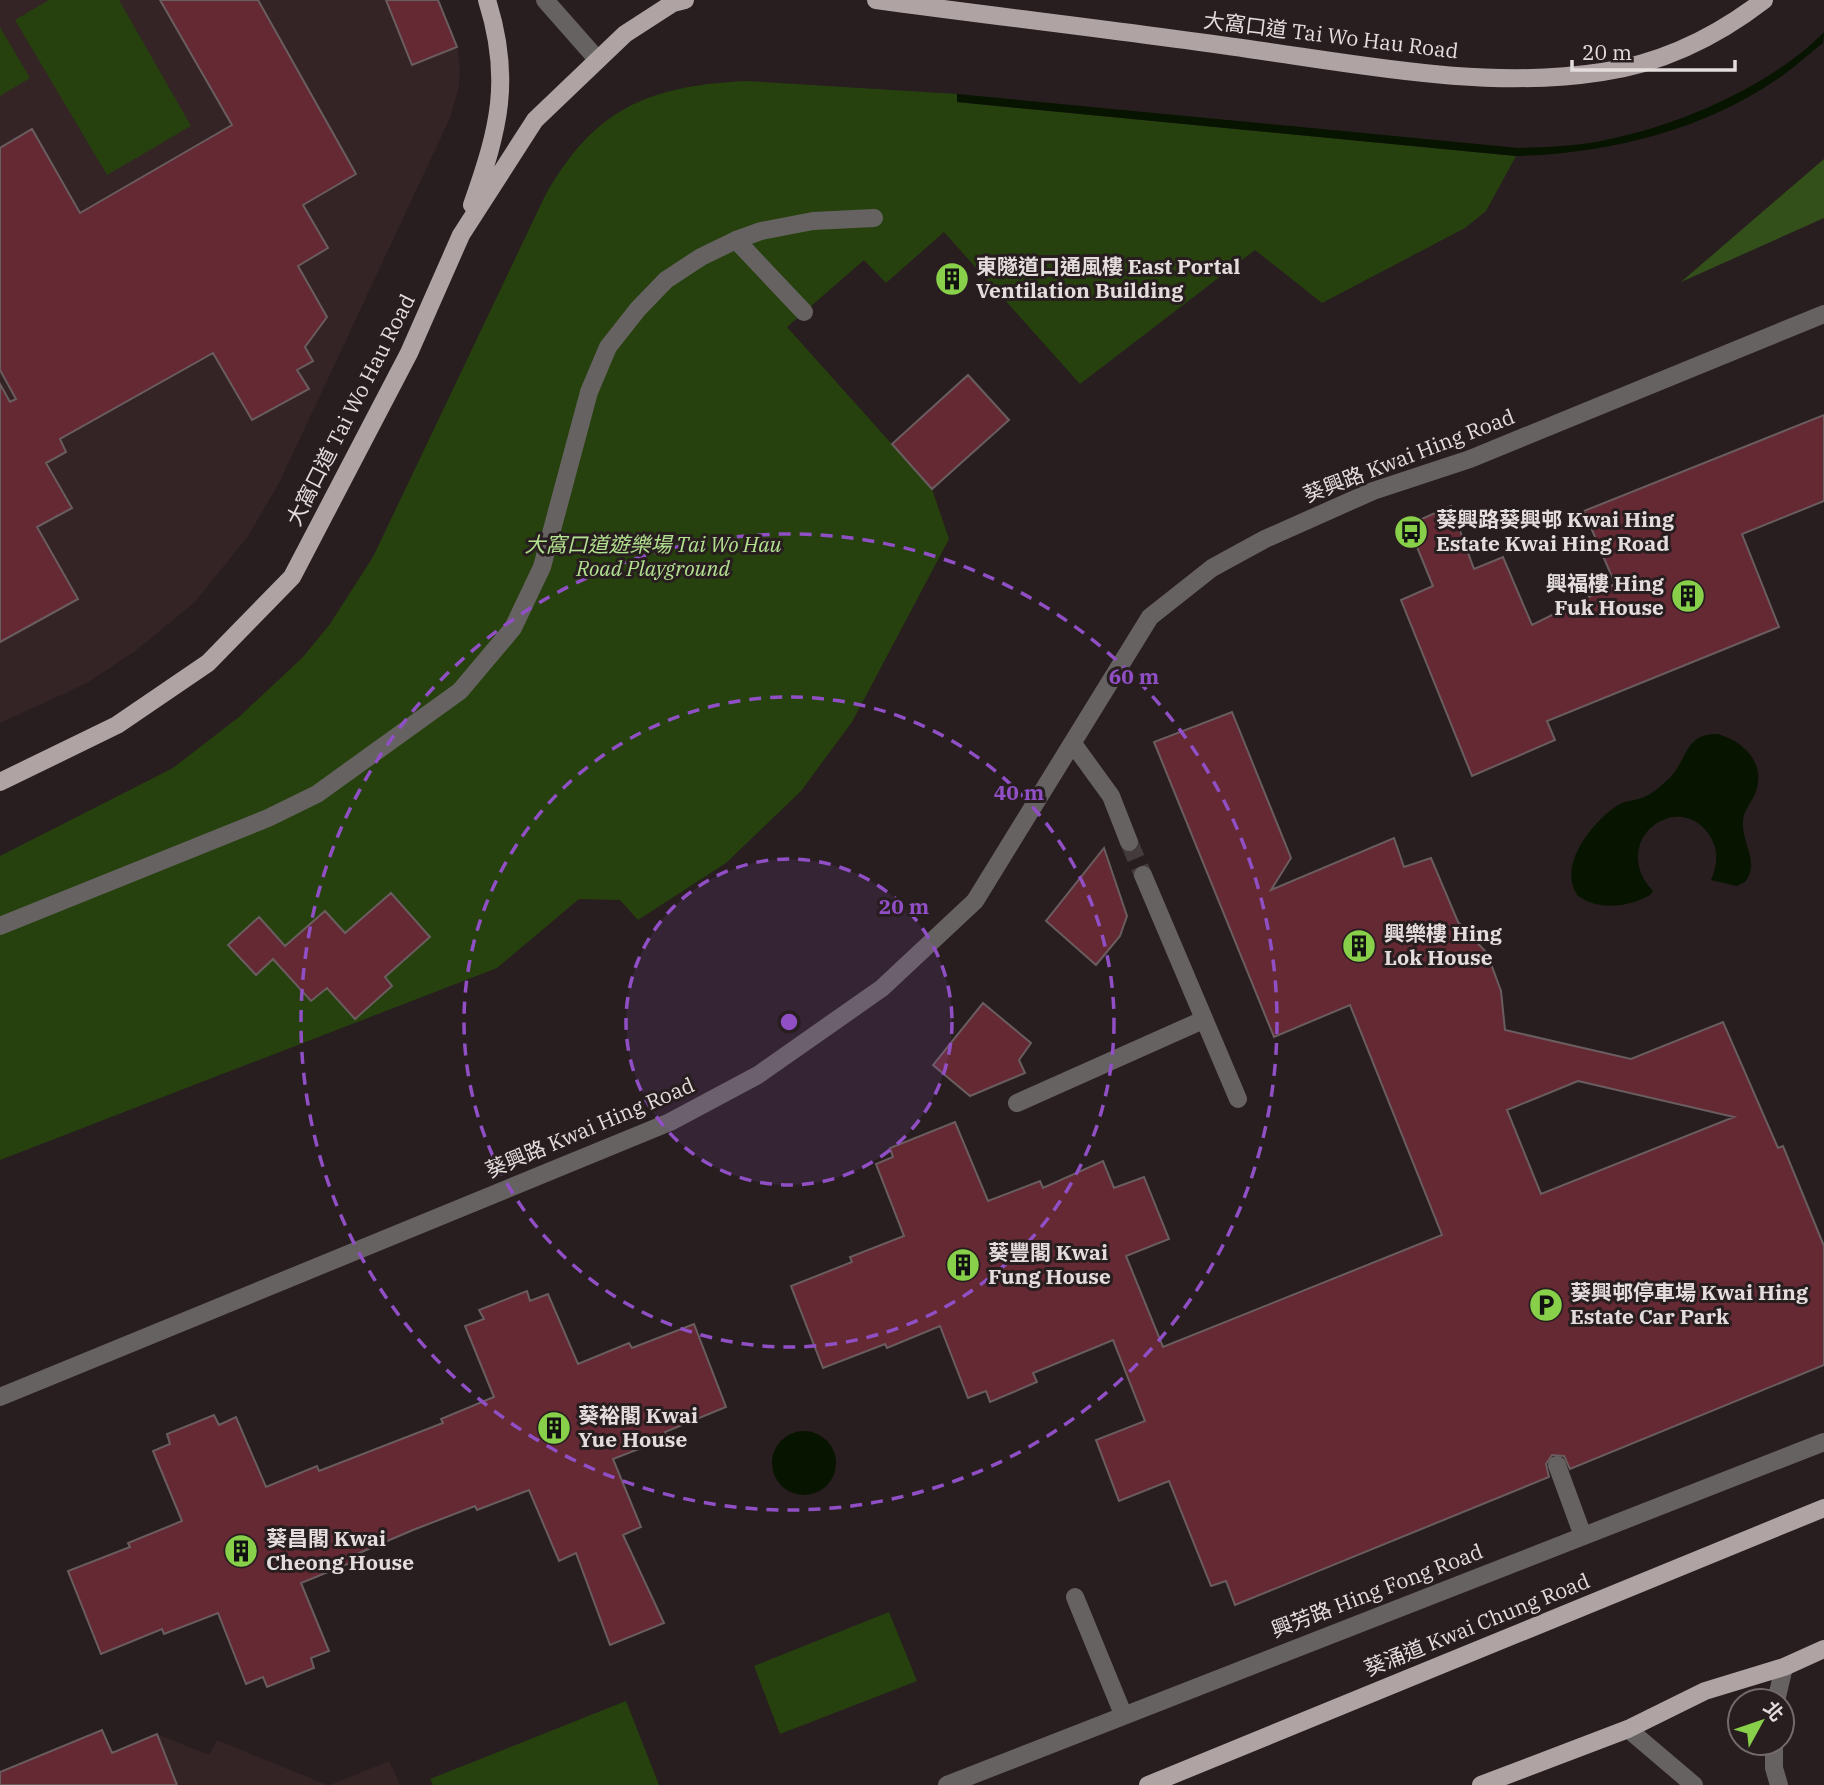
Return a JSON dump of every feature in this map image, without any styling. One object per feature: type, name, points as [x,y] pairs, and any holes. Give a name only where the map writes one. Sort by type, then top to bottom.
[{"type":"main road","points":[[461,235],[494,143],[502,91],[498,35],[487,0]]},
{"type":"main road","name":"大窩口道 Tai Wo Hau Road","points":[[0,782],[117,725],[208,663],[292,577],[409,353],[461,235],[535,120],[625,34],[673,3],[685,0]]},
{"type":"main road","name":"大窩口道 Tai Wo Hau Road","points":[[876,0],[1333,61],[1469,76],[1553,78],[1603,72],[1678,51],[1734,23],[1765,0]]},
{"type":"main road","name":"葵涌道 Kwai Chung Road","points":[[1148,1785],[1824,1508]]},
{"type":"main road","points":[[1481,1785],[1628,1729],[1705,1691],[1784,1667],[1824,1649]]},
{"type":"street","points":[[545,0],[597,59]]},
{"type":"street","points":[[0,926],[268,818],[317,794],[460,691],[513,628],[542,567],[589,392],[608,347],[666,280],[701,257],[761,231],[813,221],[874,218]]},
{"type":"street","points":[[736,240],[804,312]]},
{"type":"street","name":"葵興路 Kwai Hing Road","points":[[0,1397],[670,1122],[758,1075],[882,988],[975,901],[1074,745],[1150,617],[1212,568],[1265,538],[1373,491],[1470,459],[1824,314]]},
{"type":"street","points":[[1074,745],[1111,796],[1129,842]]},
{"type":"street","points":[[1143,875],[1238,1099]]},
{"type":"street","points":[[1017,1103],[1203,1020]]},
{"type":"street","name":"興芳路 Hing Fong Road","points":[[947,1785],[1824,1442]]},
{"type":"street","points":[[1557,1465],[1583,1536]]},
{"type":"street","points":[[1075,1597],[1123,1714]]},
{"type":"street","points":[[1779,1687],[1784,1667]]},
{"type":"street","points":[[1628,1729],[1694,1785]]},
{"type":"street","points":[[1774,1757],[1779,1785]]},
{"type":"shaded area","points":[[0,0],[438,0],[457,47],[460,69],[459,86],[450,118],[280,481],[248,536],[194,603],[135,651],[87,683],[0,723]]},
{"type":"shaded area","points":[[1824,32],[1823,43],[1788,71],[1747,98],[1717,113],[1685,126],[1618,145],[1550,154],[1516,156],[957,102],[957,94],[1519,148],[1565,146],[1637,133],[1695,113],[1753,85],[1779,69]]},
{"type":"shaded area","points":[[1718,734],[1745,749],[1756,764],[1758,773],[1755,794],[1743,820],[1751,861],[1745,882],[1737,886],[1711,880],[1716,856],[1712,839],[1694,821],[1679,817],[1664,819],[1651,828],[1642,840],[1638,856],[1641,873],[1653,891],[1650,895],[1614,906],[1596,904],[1578,896],[1572,884],[1574,858],[1580,845],[1598,822],[1618,805],[1644,797],[1656,790],[1673,774],[1692,744],[1706,735]]},
{"type":"shaded area","points":[[804,1431],[827,1440],[836,1463],[827,1486],[804,1495],[781,1486],[772,1463],[781,1440]]},
{"type":"shaded area","points":[[157,1734],[209,1755],[217,1740],[327,1785],[11,1785],[112,1753]]},
{"type":"shaded area","points":[[389,1761],[400,1785],[330,1785]]},
{"type":"green space","points":[[49,0],[119,0],[191,126],[107,175],[15,20]]},
{"type":"green space","points":[[0,27],[30,78],[0,96]]},
{"type":"green space","name":"大窩口道遊樂場 Tai Wo Hau Road Playground","points":[[746,81],[957,94],[957,102],[1516,156],[1486,211],[1465,228],[1322,303],[1255,250],[1080,384],[944,232],[886,283],[864,260],[787,327],[932,489],[949,539],[852,722],[801,791],[726,863],[638,920],[620,900],[579,899],[497,968],[0,1160],[0,856],[173,768],[239,717],[303,657],[330,624],[373,557],[544,198],[582,143],[603,123],[626,108],[652,97],[680,89]]},
{"type":"green space","points":[[1824,159],[1824,218],[1681,282]]},
{"type":"green space","points":[[889,1612],[917,1681],[780,1734],[754,1666]]},
{"type":"green space","points":[[626,1701],[659,1785],[433,1785],[430,1779]]},
{"type":"building","points":[[160,0],[258,0],[356,174],[303,205],[328,248],[298,266],[327,317],[305,347],[313,361],[297,370],[309,389],[252,420],[213,353],[60,439],[66,452],[46,463],[72,508],[37,527],[78,599],[0,642],[0,384],[10,402],[16,399],[0,370],[0,148],[32,129],[80,213],[232,125]]},
{"type":"building","points":[[386,0],[438,0],[457,47],[412,65]]},
{"type":"building","points":[[968,375],[1009,420],[932,489],[892,444]]},
{"type":"building","name":"興福樓 Hing Fuk House","points":[[1824,415],[1824,501],[1742,534],[1779,627],[1547,721],[1555,740],[1472,776],[1401,600],[1433,586],[1408,525],[1451,506],[1474,569],[1503,557],[1532,625],[1615,584],[1584,511]]},
{"type":"building","points":[[1232,712],[1291,858],[1271,890],[1394,838],[1404,867],[1431,858],[1458,922],[1487,953],[1501,991],[1505,1030],[1631,1059],[1723,1022],[1778,1148],[1783,1146],[1824,1246],[1824,1365],[1570,1469],[1564,1456],[1552,1455],[1546,1464],[1549,1477],[1235,1605],[1226,1581],[1211,1586],[1169,1481],[1119,1501],[1096,1440],[1145,1421],[1113,1340],[1033,1373],[1037,1382],[990,1402],[986,1391],[968,1398],[940,1326],[887,1348],[885,1344],[823,1368],[791,1286],[852,1262],[850,1257],[904,1236],[876,1164],[893,1157],[890,1148],[955,1122],[988,1201],[1040,1181],[1043,1188],[1103,1161],[1114,1188],[1144,1177],[1169,1239],[1126,1256],[1163,1347],[1442,1235],[1350,1005],[1274,1037],[1154,742]],"holes":[[[1578,1081],[1734,1117],[1541,1194],[1507,1110]]]},
{"type":"building","points":[[1104,848],[1127,916],[1120,936],[1096,965],[1046,921]]},
{"type":"building","points":[[391,893],[430,937],[385,977],[392,986],[355,1019],[327,988],[311,1001],[273,959],[256,975],[228,945],[259,917],[285,946],[325,911],[345,933]]},
{"type":"building","points":[[983,1003],[1031,1043],[1019,1060],[1025,1073],[970,1096],[933,1065]]},
{"type":"building","points":[[527,1291],[530,1301],[548,1294],[578,1364],[629,1343],[632,1348],[694,1324],[726,1407],[665,1432],[667,1438],[613,1459],[641,1527],[623,1535],[664,1623],[610,1645],[576,1553],[559,1561],[529,1490],[477,1510],[475,1506],[413,1530],[352,1556],[355,1561],[301,1583],[329,1651],[311,1658],[314,1668],[267,1687],[263,1677],[246,1684],[218,1613],[164,1634],[162,1629],[101,1654],[68,1571],[130,1547],[128,1543],[182,1521],[153,1451],[170,1444],[167,1434],[214,1415],[219,1425],[236,1417],[266,1487],[317,1466],[319,1471],[443,1423],[441,1419],[494,1397],[465,1326],[484,1319],[479,1310]]},
{"type":"building","points":[[102,1730],[112,1753],[157,1734],[177,1785],[0,1785],[0,1772]]},
{"type":"tunnel","points":[[1129,842],[1143,875]]},
{"type":"place","name":"東隧道口通風樓 East Portal Ventilation Building","points":[[952,279]]},
{"type":"place","name":"葵興路葵興邨 Kwai Hing Estate Kwai Hing Road","points":[[1411,532]]},
{"type":"place","name":"興福樓 Hing Fuk House","points":[[1688,596]]},
{"type":"place","name":"興樂樓 Hing Lok House","points":[[1359,946]]},
{"type":"place","name":"葵豐閣 Kwai Fung House","points":[[963,1265]]},
{"type":"place","name":"葵興邨停車場 Kwai Hing Estate Car Park","points":[[1546,1305]]},
{"type":"place","name":"葵裕閣 Kwai Yue House","points":[[554,1428]]},
{"type":"place","name":"葵昌閣 Kwai Cheong House","points":[[241,1551]]}]
